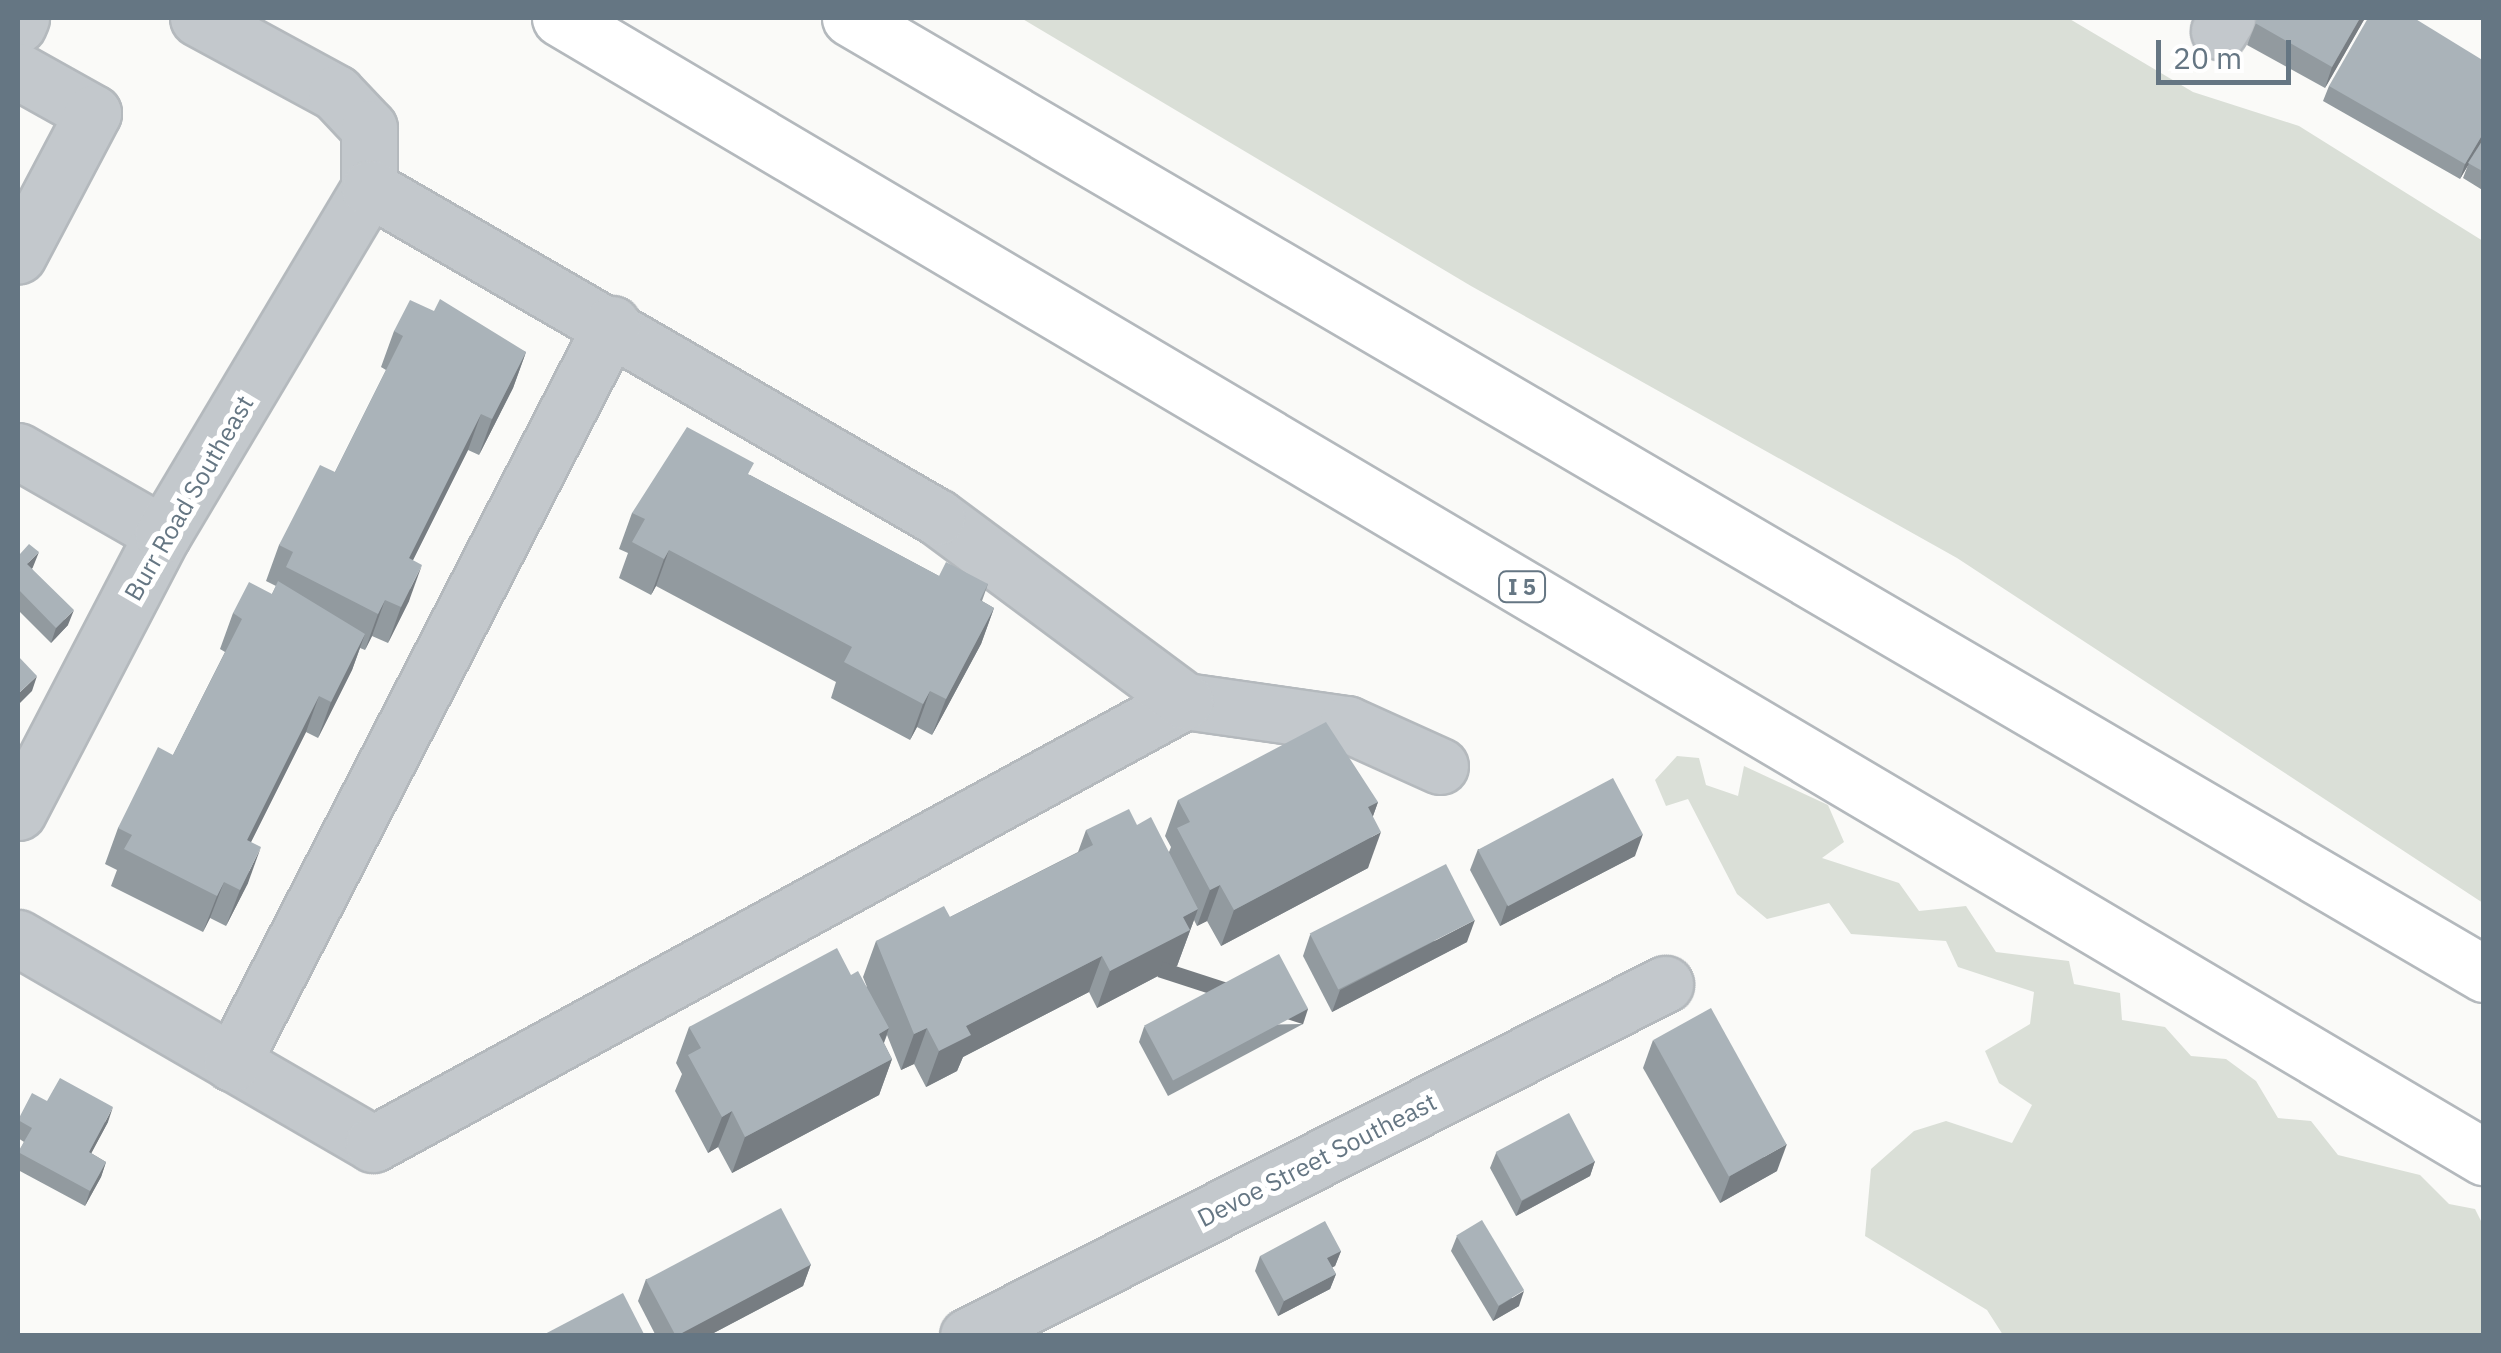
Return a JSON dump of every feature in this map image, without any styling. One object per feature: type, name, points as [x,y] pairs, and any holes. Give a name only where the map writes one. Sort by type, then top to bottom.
[{"type":"highway","name":"I 5","points":[[560,18],[2484,1157]]},
{"type":"highway","points":[[850,18],[2484,974]]},
{"type":"street","points":[[18,25],[22,18]]},
{"type":"street","points":[[198,18],[336,93],[369,128],[369,188],[612,324],[937,517],[1185,701],[1346,724],[1440,766]]},
{"type":"street","points":[[18,70],[93,114],[18,256]]},
{"type":"street","name":"Burr Road Southeast","points":[[18,812],[164,534],[369,188]]},
{"type":"street","points":[[232,1063],[612,324]]},
{"type":"street","points":[[18,451],[164,534]]},
{"type":"street","points":[[18,938],[373,1144],[1185,701]]},
{"type":"street","name":"Devoe Street Southeast","points":[[968,1336],[1665,984]]},
{"type":"shaded area","points":[[1021,18],[2068,18],[2193,92],[2299,126],[2483,241],[2483,903],[1957,558],[1471,286]]},
{"type":"shaded area","points":[[1677,756],[1699,758],[1706,785],[1738,796],[1744,766],[1828,805],[1844,842],[1822,858],[1899,883],[1919,911],[1966,906],[1996,952],[2069,961],[2074,984],[2120,993],[2122,1020],[2165,1027],[2191,1056],[2226,1059],[2256,1081],[2278,1118],[2311,1121],[2338,1155],[2420,1175],[2449,1204],[2475,1209],[2483,1225],[2483,1335],[2003,1335],[1987,1310],[1865,1236],[1871,1169],[1914,1131],[1946,1121],[2012,1143],[2032,1105],[1999,1083],[1985,1051],[2030,1024],[2034,992],[1958,967],[1946,941],[1851,934],[1829,903],[1767,919],[1737,894],[1688,799],[1666,806],[1655,780]]},
{"type":"building","points":[[2258,18],[2360,18],[2332,67],[2255,23]]},
{"type":"building","points":[[2368,18],[2414,18],[2484,61],[2484,132],[2465,164],[2329,86]]},
{"type":"building","points":[[2484,138],[2484,172],[2468,163]]},
{"type":"building","points":[[440,299],[526,352],[492,419],[481,414],[409,558],[422,565],[401,607],[385,600],[378,614],[286,567],[293,552],[279,545],[320,465],[335,472],[403,336],[394,331],[410,300],[434,311]]},
{"type":"building","points":[[687,427],[754,463],[748,474],[939,576],[946,562],[988,584],[980,600],[994,608],[946,699],[930,691],[923,704],[844,662],[852,647],[669,550],[664,559],[632,542],[645,519],[632,513]]},
{"type":"building","points":[[29,544],[39,552],[27,564],[74,610],[56,628],[18,589],[18,550],[20,554]]},
{"type":"building","points":[[278,581],[365,634],[331,702],[319,696],[247,840],[261,847],[240,890],[224,882],[217,896],[124,849],[132,835],[118,828],[158,747],[173,755],[242,619],[233,613],[249,582],[272,594]]},
{"type":"building","points":[[18,656],[37,676],[19,693],[18,692]]},
{"type":"building","points":[[1326,722],[1378,802],[1368,807],[1381,832],[1234,910],[1220,885],[1210,890],[1177,828],[1190,822],[1178,800]]},
{"type":"building","points":[[1613,778],[1643,835],[1508,906],[1478,850]]},
{"type":"building","points":[[1129,809],[1137,825],[1151,817],[1198,909],[1183,917],[1190,930],[1110,971],[1102,956],[966,1026],[971,1035],[939,1051],[927,1028],[914,1034],[876,941],[944,906],[950,917],[1093,845],[1086,830]]},
{"type":"building","points":[[1446,864],[1475,920],[1338,990],[1310,933]]},
{"type":"building","points":[[837,948],[851,975],[858,971],[889,1028],[879,1034],[892,1059],[745,1137],[732,1111],[722,1117],[688,1055],[701,1048],[689,1027]]},
{"type":"building","points":[[1279,954],[1308,1009],[1173,1081],[1144,1026]]},
{"type":"building","points":[[1711,1008],[1787,1144],[1729,1176],[1653,1040]]},
{"type":"building","points":[[60,1078],[113,1107],[89,1152],[106,1162],[90,1191],[18,1152],[32,1128],[18,1120],[32,1093],[47,1101]]},
{"type":"building","points":[[1569,1113],[1595,1162],[1522,1201],[1496,1152]]},
{"type":"building","points":[[781,1208],[811,1265],[677,1336],[646,1280]]},
{"type":"building","points":[[1482,1220],[1524,1290],[1499,1306],[1456,1235]]},
{"type":"building","points":[[1325,1221],[1341,1251],[1327,1258],[1336,1274],[1284,1301],[1260,1256]]},
{"type":"building","points":[[623,1293],[645,1336],[541,1336]]}]
